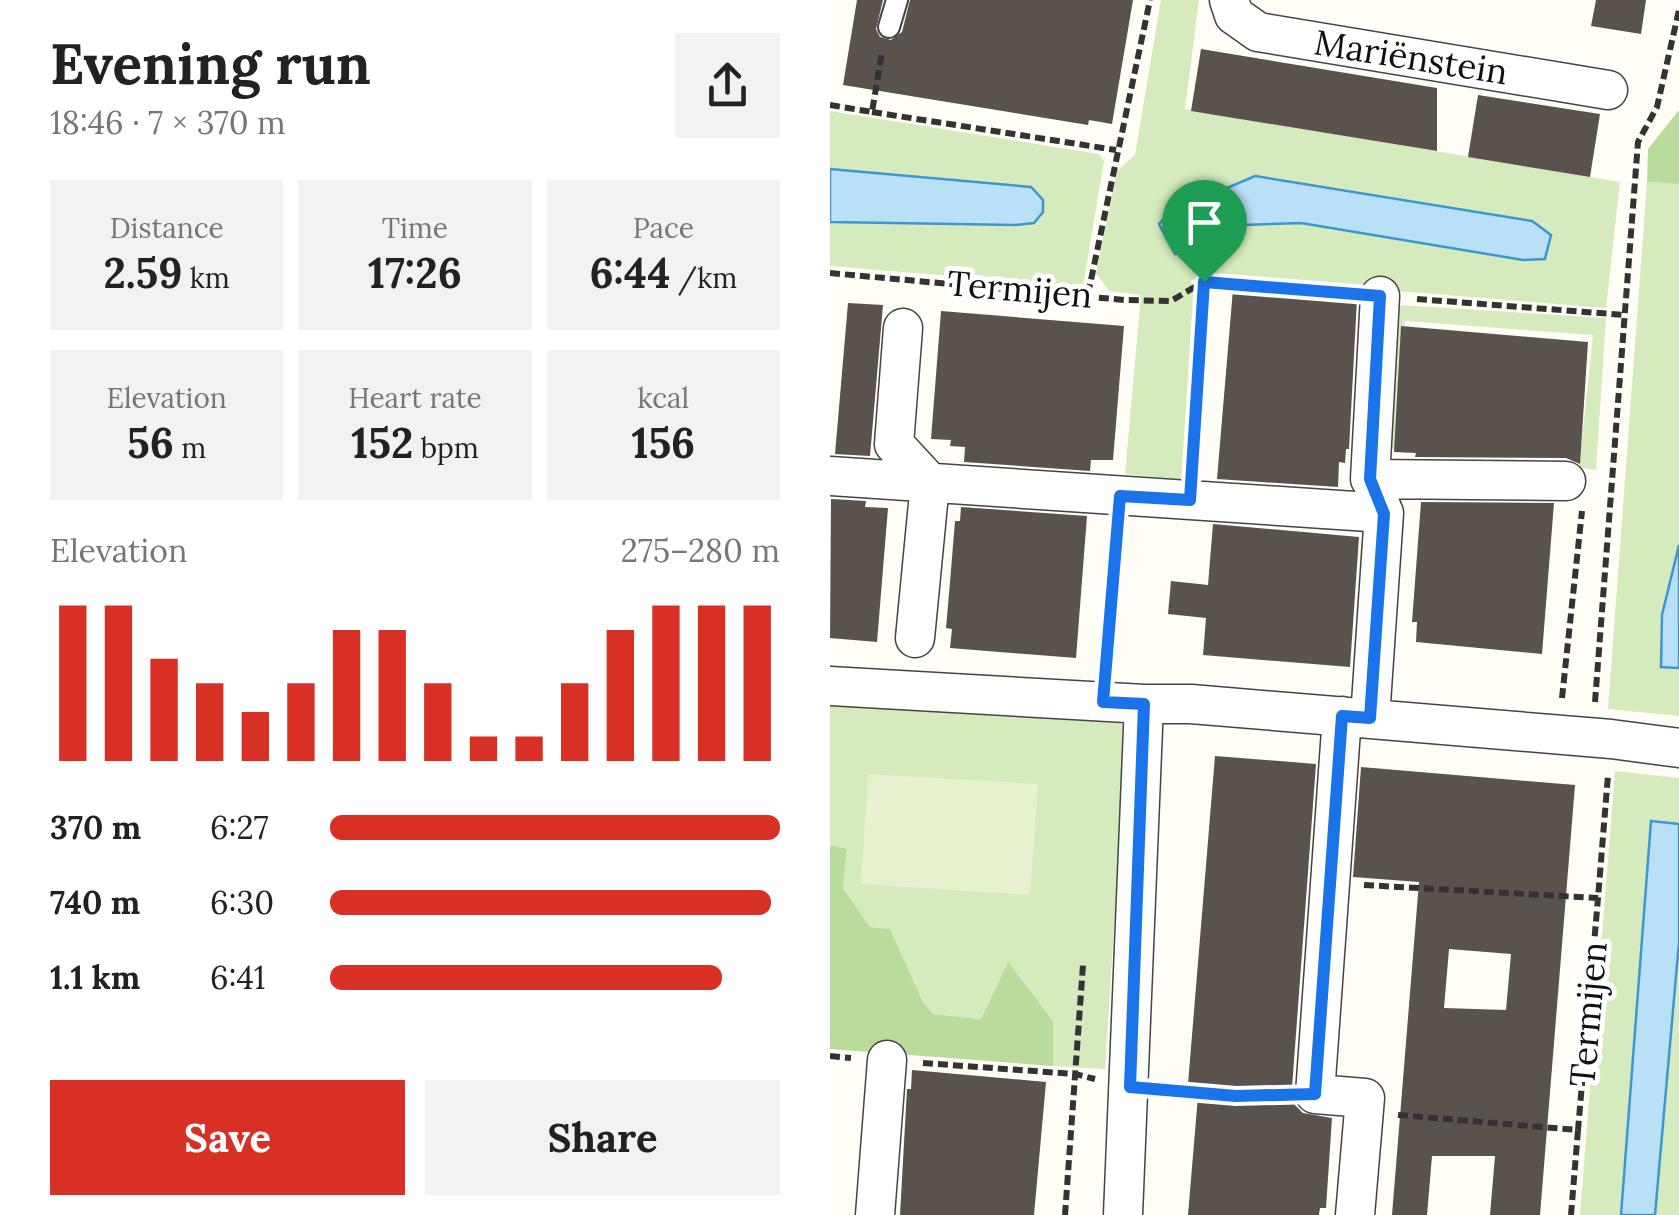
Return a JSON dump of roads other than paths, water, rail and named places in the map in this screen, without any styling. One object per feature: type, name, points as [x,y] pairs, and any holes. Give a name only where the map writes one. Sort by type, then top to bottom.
[{"type":"street","name":"Mariënstein","points":[[1230,0],[1234,15],[1258,32],[1608,90]]},
{"type":"street","points":[[1355,1215],[1364,1098],[1315,1094],[1330,884],[1356,717],[1377,496],[1380,296]]},
{"type":"street","name":"Termijen","points":[[903,328],[894,444],[930,483]]},
{"type":"street","points":[[830,476],[1190,500],[1574,489]]},
{"type":"street","points":[[915,638],[930,483]]},
{"type":"street","points":[[830,686],[1190,704],[1679,748]]},
{"type":"street","points":[[1123,1215],[1144,704]]},
{"type":"street","points":[[875,1215],[887,1060]]},
{"type":"lane","points":[[889,27],[898,0]]},
{"type":"water","points":[[830,169],[1031,187],[1043,200],[1043,212],[1034,223],[1016,225],[830,222]]},
{"type":"water","points":[[1255,176],[1532,221],[1551,235],[1545,259],[1523,260],[1301,223],[1214,226],[1175,254],[1159,224],[1170,212]]},
{"type":"water","points":[[1679,545],[1679,668],[1661,667],[1662,615]]},
{"type":"water","points":[[1651,821],[1679,824],[1679,942],[1655,1215],[1621,1215]]}]
